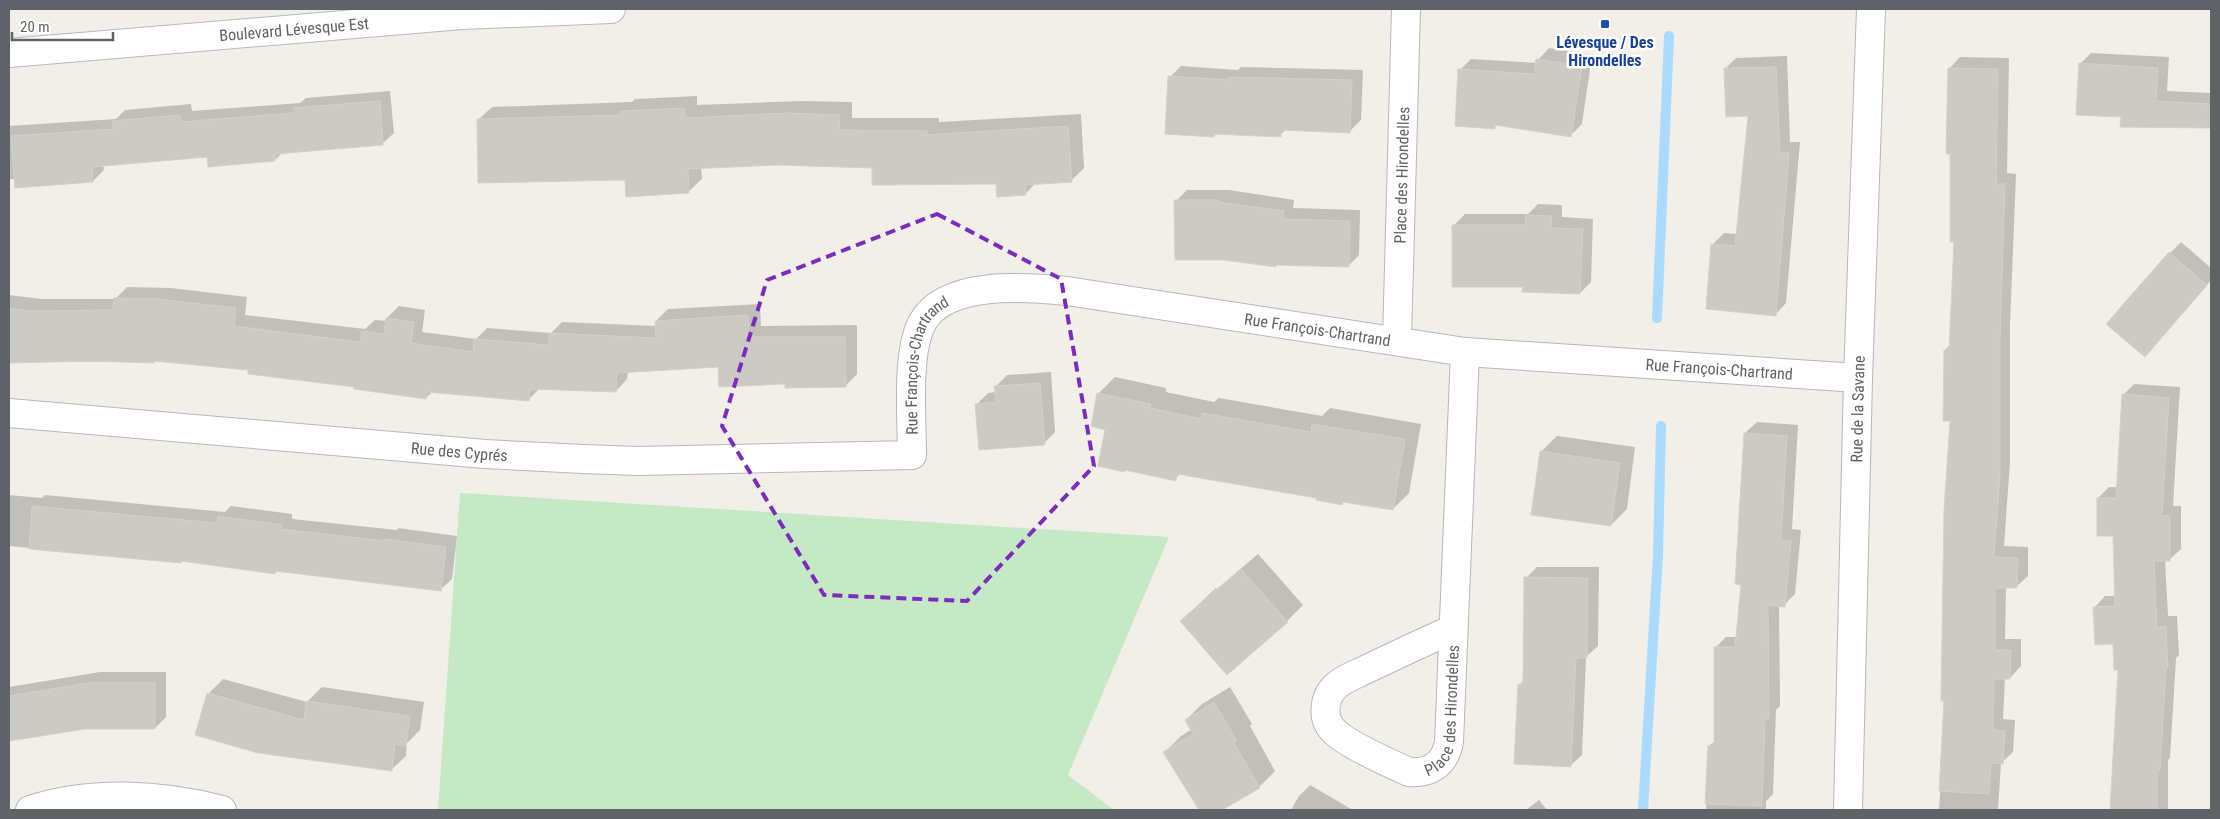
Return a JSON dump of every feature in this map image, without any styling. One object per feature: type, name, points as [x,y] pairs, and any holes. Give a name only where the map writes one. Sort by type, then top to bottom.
[{"type":"street","name":"Boulevard Lévesque Est","points":[[9,53],[462,15],[611,9]]},
{"type":"street","name":"Place des Hirondelles","points":[[1397,340],[1406,9]]},
{"type":"street","name":"Rue de la Savane","points":[[1848,810],[1858,378],[1871,9]]},
{"type":"street","name":"Rue François-Chartrand","points":[[912,455],[912,366],[915,344],[922,323],[941,302],[974,291],[1044,289],[1067,291],[1397,340],[1464,352],[1858,378]]},
{"type":"street","name":"Place des Hirondelles","points":[[1454,629],[1395,655],[1336,686],[1327,698],[1326,706],[1326,713],[1331,728],[1348,741],[1409,772],[1425,771],[1439,764],[1444,757],[1449,742],[1454,629],[1464,352]]},
{"type":"street","name":"Rue des Cyprés","points":[[9,413],[485,454],[592,459],[647,461],[912,455]]},
{"type":"street","points":[[30,810],[73,801],[111,797],[152,798],[194,803],[222,810]]},
{"type":"highlighted area","points":[[937,214],[1061,279],[1094,466],[967,601],[824,595],[722,426],[767,280]]},
{"type":"green space","points":[[460,493],[1169,537],[1068,775],[1114,810],[438,810]]},
{"type":"building","points":[[1536,59],[1582,66],[1571,137],[1495,125],[1495,129],[1455,126],[1458,69],[1534,74]]},
{"type":"building","points":[[2079,63],[2158,68],[2156,101],[2211,104],[2211,128],[2120,127],[2121,117],[2076,115]]},
{"type":"building","points":[[1776,67],[1780,152],[1789,153],[1776,316],[1706,309],[1711,244],[1735,246],[1748,116],[1726,117],[1724,68]]},
{"type":"building","points":[[1948,68],[1998,69],[1996,184],[2005,184],[2000,338],[2000,474],[1994,557],[2018,558],[2017,588],[1995,588],[1995,650],[2011,650],[2010,679],[1994,679],[1993,730],[2005,731],[2003,764],[1991,763],[1989,794],[1939,791],[1944,701],[1941,701],[1944,511],[1950,421],[1943,421],[1944,350],[1949,350],[1954,242],[1950,242],[1950,154],[1946,154]]},
{"type":"building","points":[[1168,76],[1229,80],[1229,77],[1352,80],[1350,133],[1281,130],[1281,137],[1214,134],[1214,137],[1165,134]]},
{"type":"building","points":[[380,101],[383,145],[275,154],[275,161],[208,167],[207,157],[92,167],[93,182],[15,188],[11,136],[113,129],[112,121],[180,115],[181,122],[294,113],[293,108]]},
{"type":"building","points":[[684,108],[685,118],[788,113],[840,115],[839,130],[927,131],[926,135],[1068,126],[1072,182],[1025,185],[1026,195],[997,197],[996,184],[872,185],[872,168],[778,165],[688,169],[689,193],[626,197],[625,180],[478,183],[477,119],[621,115],[621,111]]},
{"type":"building","points":[[1174,200],[1219,200],[1219,202],[1284,211],[1283,219],[1350,221],[1349,267],[1276,265],[1276,267],[1224,260],[1175,260]]},
{"type":"building","points":[[1526,215],[1552,216],[1551,228],[1583,229],[1580,294],[1522,292],[1523,287],[1452,287],[1452,225],[1525,225]]},
{"type":"building","points":[[2169,252],[2207,285],[2145,357],[2106,324]]},
{"type":"building","points":[[114,298],[158,299],[236,308],[234,326],[360,342],[362,331],[384,334],[386,318],[414,322],[411,343],[473,352],[474,339],[549,345],[549,333],[656,338],[655,321],[748,315],[749,337],[845,337],[846,387],[785,388],[785,384],[719,387],[718,367],[617,373],[616,392],[530,389],[529,401],[427,392],[426,399],[354,389],[354,387],[248,374],[248,370],[154,361],[154,363],[91,361],[9,363],[9,308],[29,311],[113,310]]},
{"type":"building","points":[[1040,383],[1045,445],[979,450],[975,404],[996,402],[994,386]]},
{"type":"building","points":[[1097,393],[1151,404],[1150,408],[1201,419],[1202,413],[1311,432],[1312,424],[1405,439],[1393,510],[1343,502],[1342,505],[1316,500],[1316,498],[1177,474],[1176,481],[1098,466],[1105,430],[1091,426]]},
{"type":"building","points":[[2122,394],[2169,398],[2162,516],[2170,516],[2170,561],[2154,561],[2157,627],[2166,627],[2168,668],[2166,668],[2160,770],[2157,770],[2157,810],[2110,810],[2118,670],[2114,670],[2113,644],[2095,645],[2093,607],[2115,606],[2113,536],[2097,536],[2097,498],[2116,498]]},
{"type":"building","points":[[1744,433],[1787,436],[1781,540],[1791,541],[1785,607],[1768,605],[1769,719],[1765,719],[1762,806],[1705,804],[1708,746],[1714,746],[1714,647],[1735,647],[1741,585],[1735,584]]},
{"type":"building","points":[[1540,451],[1620,463],[1611,526],[1531,515]]},
{"type":"building","points":[[32,506],[217,523],[218,516],[282,525],[281,529],[446,547],[441,591],[275,571],[275,574],[181,561],[181,563],[29,549]]},
{"type":"building","points":[[1241,569],[1288,622],[1227,675],[1180,621]]},
{"type":"building","points":[[1524,577],[1588,578],[1587,658],[1576,658],[1571,767],[1514,764],[1518,684],[1523,684]]},
{"type":"building","points":[[88,683],[155,683],[155,729],[85,729],[9,741],[9,696]]},
{"type":"building","points":[[207,693],[304,720],[306,701],[410,716],[406,746],[395,744],[392,771],[258,753],[195,735]]},
{"type":"building","points":[[1214,702],[1237,741],[1234,743],[1260,788],[1222,810],[1199,810],[1163,752],[1193,734],[1185,720]]},
{"type":"waterway","points":[[1657,318],[1669,36]]},
{"type":"waterway","points":[[1643,810],[1658,555],[1661,426]]},
{"type":"place","name":"Lévesque / Des Hirondelles","points":[[1605,24]]}]
